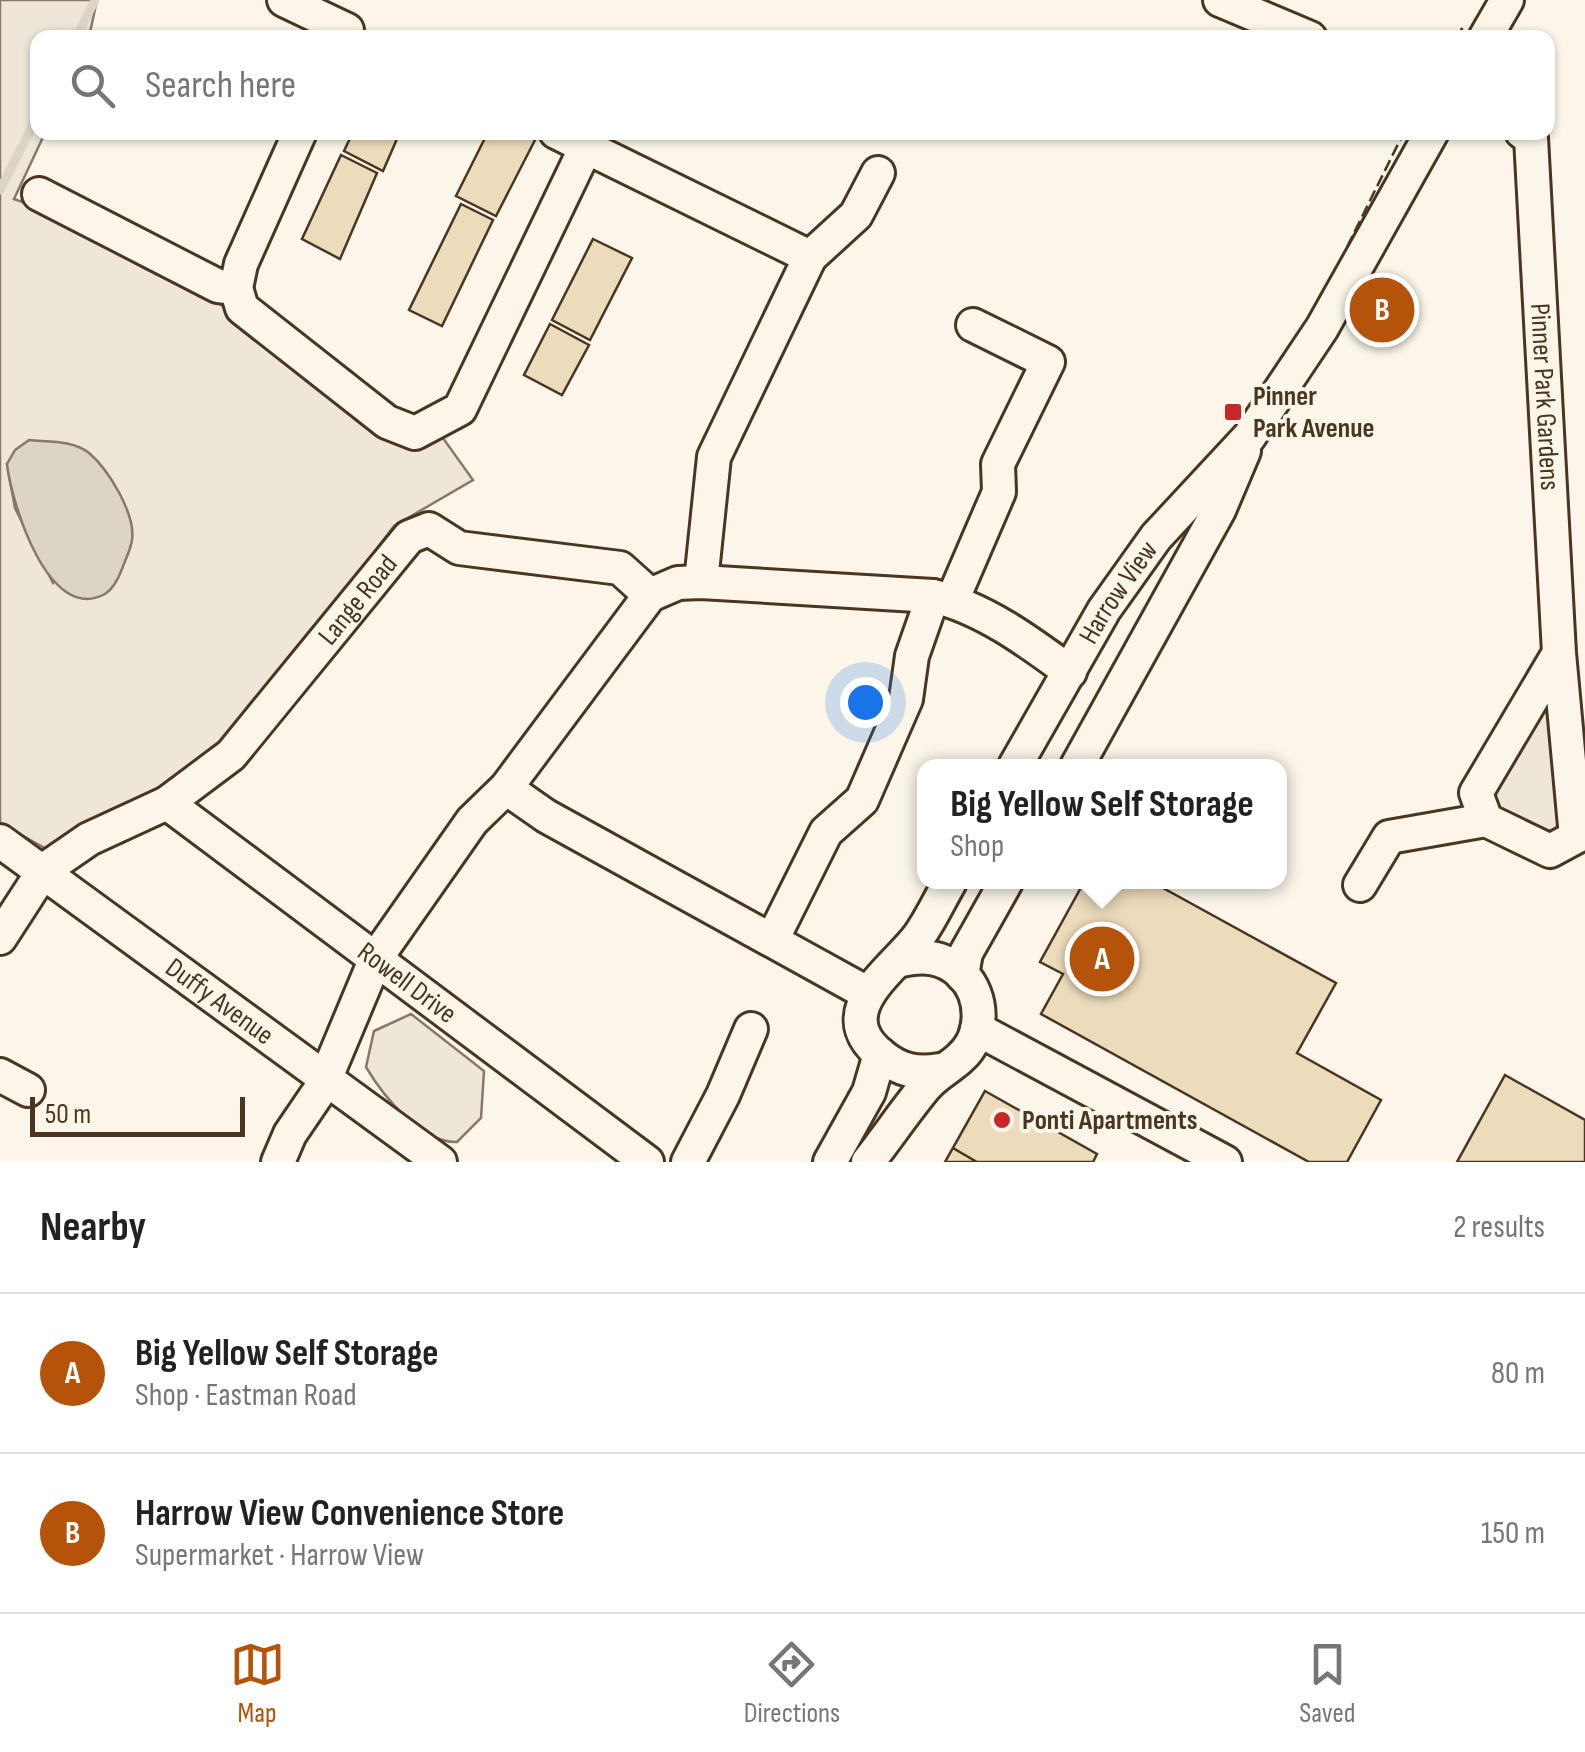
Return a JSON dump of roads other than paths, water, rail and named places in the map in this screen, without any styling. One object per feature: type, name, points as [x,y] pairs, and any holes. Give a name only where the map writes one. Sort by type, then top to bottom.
[{"type":"street","points":[[284,0],[341,30]]},
{"type":"street","points":[[1220,0],[1291,30]]},
{"type":"street","points":[[1490,30],[1507,0]]},
{"type":"street","points":[[296,140],[241,264],[236,288],[242,308],[387,422],[415,433],[460,409],[586,147]]},
{"type":"street","points":[[572,140],[810,257]]},
{"type":"street","name":"Harrow View","points":[[1019,759],[1104,610],[1156,537],[1250,437],[1322,328],[1428,140]]},
{"type":"street","name":"Pinner Park Gardens","points":[[1486,820],[1550,852],[1580,841],[1560,653],[1528,140]]},
{"type":"street","points":[[701,582],[714,458],[810,257],[856,215],[878,173]]},
{"type":"street","points":[[39,194],[218,286],[236,288]]},
{"type":"street","points":[[772,940],[826,832],[862,800],[906,699],[912,656],[999,492],[998,464],[1048,362],[973,325]]},
{"type":"street","name":"Harrow View","points":[[1082,759],[1219,510],[1250,437]]},
{"type":"street","name":"Lange Road","points":[[166,803],[230,756],[409,537],[429,528],[459,548],[620,568],[650,595]]},
{"type":"street","points":[[278,1162],[327,1075],[376,958],[472,821],[506,788],[650,595],[678,583],[701,582],[943,598],[1022,637],[1070,672]]},
{"type":"street","points":[[1360,885],[1389,837],[1486,820],[1476,794],[1560,653]]},
{"type":"street","points":[[506,788],[546,816],[867,994]]},
{"type":"street","points":[[0,938],[44,870],[90,839],[166,803]]},
{"type":"street","name":"Rowell Drive","points":[[166,803],[648,1162]]},
{"type":"street","name":"Duffy Avenue","points":[[0,841],[327,1075],[440,1162]]},
{"type":"street","points":[[940,1070],[910,1072],[880,1054],[863,1023],[867,994],[884,970],[897,962],[920,935],[946,889]]},
{"type":"street","points":[[962,975],[966,952],[1002,889]]},
{"type":"street","points":[[868,1162],[940,1070],[960,1058],[978,1029],[978,1004],[962,975],[935,958],[897,962]]},
{"type":"street","points":[[688,1162],[723,1096],[751,1029]]},
{"type":"street","points":[[978,1029],[1225,1162]]},
{"type":"street","points":[[830,1162],[869,1092],[880,1054]]},
{"type":"waterway","points":[[80,30],[95,0]]},
{"type":"waterway","points":[[0,190],[30,131]]},
{"type":"place","name":"Harrow View Convenience Store","points":[[1382,310]]},
{"type":"place","name":"Pinner Park Avenue","points":[[1233,412]]},
{"type":"place","name":"Big Yellow Self Storage","points":[[1102,959]]},
{"type":"place","name":"Ponti Apartments","points":[[1002,1120]]}]
